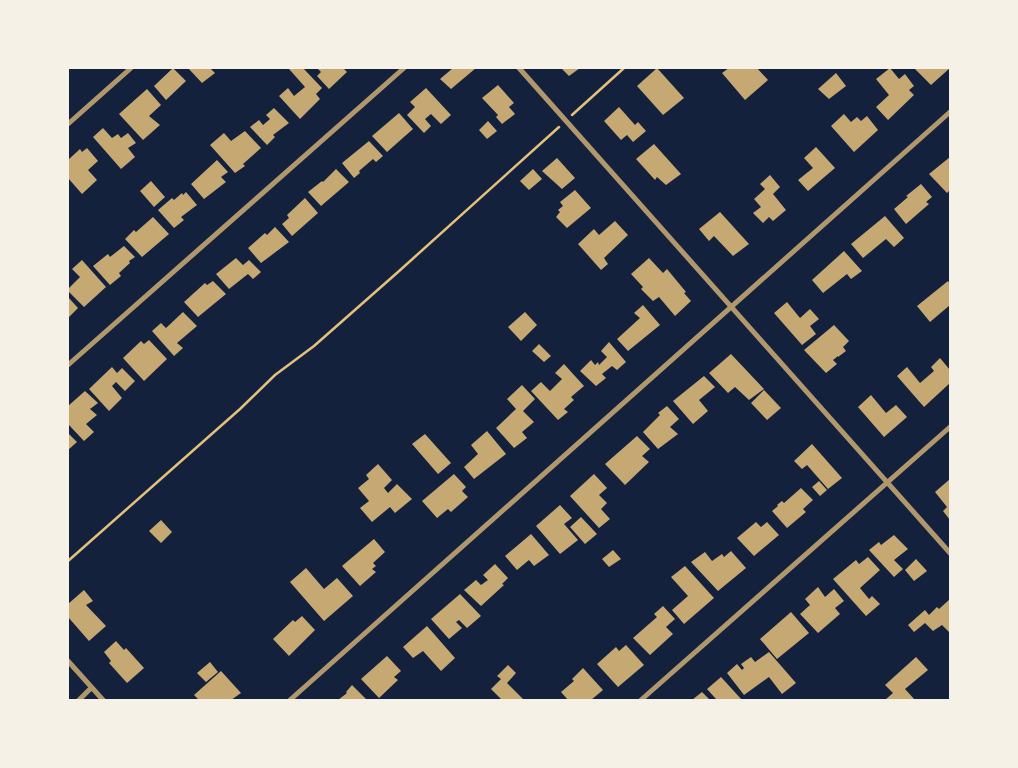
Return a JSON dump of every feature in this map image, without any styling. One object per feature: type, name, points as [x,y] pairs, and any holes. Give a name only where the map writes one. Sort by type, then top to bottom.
[{"type":"street","points":[[68,124],[132,68]]},
{"type":"street","points":[[68,365],[404,68]]},
{"type":"street","points":[[519,68],[950,553]]},
{"type":"street","points":[[290,700],[950,112]]},
{"type":"street","points":[[641,700],[950,427]]},
{"type":"street","points":[[68,661],[102,700]]},
{"type":"street","points":[[79,700],[91,688]]},
{"type":"path","points":[[68,561],[240,409],[275,375],[321,340],[406,265],[624,68]]},
{"type":"building","points":[[173,68],[186,81],[166,100],[154,86]]},
{"type":"building","points":[[188,68],[210,68],[215,73],[202,83]]},
{"type":"building","points":[[303,68],[322,88],[316,94],[320,99],[300,119],[279,96],[288,88],[294,96],[305,87],[289,69]]},
{"type":"building","points":[[317,68],[343,68],[347,72],[329,89],[317,76],[321,72]]},
{"type":"building","points":[[453,68],[476,68],[451,89],[440,79]]},
{"type":"building","points":[[561,68],[580,68],[569,76]]},
{"type":"building","points":[[657,68],[684,98],[663,115],[637,86]]},
{"type":"building","points":[[729,68],[757,68],[768,80],[745,100],[722,73]]},
{"type":"building","points":[[890,68],[899,79],[905,74],[914,86],[909,90],[914,95],[888,120],[876,107],[889,95],[876,79]]},
{"type":"building","points":[[914,68],[950,68],[931,85]]},
{"type":"building","points":[[836,73],[846,86],[829,99],[818,89]]},
{"type":"building","points":[[498,85],[514,103],[509,107],[515,114],[502,124],[496,117],[498,115],[482,98]]},
{"type":"building","points":[[426,88],[451,115],[441,124],[431,114],[425,119],[431,126],[424,133],[407,115],[415,107],[410,102]]},
{"type":"building","points":[[147,89],[161,105],[149,116],[160,125],[143,140],[119,114]]},
{"type":"building","points":[[619,107],[635,125],[638,122],[646,131],[633,142],[627,135],[621,140],[604,121]]},
{"type":"building","points":[[274,108],[289,123],[273,135],[275,137],[267,145],[250,127],[259,120],[263,125],[270,119],[266,115]]},
{"type":"building","points":[[399,113],[413,129],[387,152],[372,136]]},
{"type":"building","points":[[844,114],[851,122],[857,117],[861,121],[867,116],[878,130],[854,152],[831,126]]},
{"type":"building","points":[[488,121],[497,131],[487,139],[479,130]]},
{"type":"building","points":[[103,128],[112,138],[118,134],[121,138],[128,133],[136,143],[128,148],[135,157],[121,169],[93,137]]},
{"type":"building","points":[[245,131],[261,148],[243,164],[245,166],[235,173],[210,145],[224,133],[231,141]]},
{"type":"building","points":[[369,141],[383,156],[376,162],[373,159],[354,178],[342,163]]},
{"type":"building","points":[[654,144],[681,174],[666,185],[657,177],[655,180],[636,159]]},
{"type":"building","points":[[816,147],[835,168],[808,191],[798,180],[813,168],[804,158]]},
{"type":"building","points":[[87,148],[98,161],[88,170],[97,180],[82,194],[68,178],[68,160],[80,149],[82,152]]},
{"type":"building","points":[[950,157],[950,190],[947,193],[929,174]]},
{"type":"building","points":[[557,158],[575,178],[562,189],[542,171]]},
{"type":"building","points":[[217,160],[228,172],[221,177],[226,182],[204,199],[191,184]]},
{"type":"building","points":[[336,169],[349,182],[321,206],[308,192],[323,182]]},
{"type":"building","points":[[533,169],[542,179],[529,190],[520,181]]},
{"type":"building","points":[[770,175],[780,187],[773,194],[786,210],[773,221],[769,217],[763,223],[753,213],[761,207],[754,199],[765,189],[760,184]]},
{"type":"building","points":[[151,181],[165,197],[154,207],[140,191]]},
{"type":"building","points":[[921,184],[932,197],[926,202],[929,204],[906,224],[894,209]]},
{"type":"building","points":[[575,190],[591,208],[567,228],[556,217],[560,212],[558,210],[563,206],[560,202]]},
{"type":"building","points":[[186,192],[197,205],[181,217],[184,220],[174,228],[158,210],[172,198],[174,200]]},
{"type":"building","points":[[305,198],[318,213],[292,236],[282,224],[289,218],[287,215]]},
{"type":"building","points":[[720,212],[749,244],[733,256],[714,236],[709,241],[699,229]]},
{"type":"building","points":[[885,216],[904,238],[894,247],[886,239],[863,258],[851,244]]},
{"type":"building","points":[[153,217],[169,234],[142,257],[125,239],[134,230],[136,232]]},
{"type":"building","points":[[615,221],[628,235],[604,258],[608,264],[601,270],[578,244],[594,229],[599,235]]},
{"type":"building","points":[[275,227],[289,242],[261,263],[248,248]]},
{"type":"building","points":[[124,246],[135,257],[119,273],[121,276],[110,285],[93,266],[108,254],[110,257]]},
{"type":"building","points":[[844,251],[862,271],[851,279],[847,274],[823,293],[812,280]]},
{"type":"building","points":[[236,258],[243,265],[249,260],[261,272],[253,279],[248,274],[229,289],[216,274]]},
{"type":"building","points":[[649,258],[663,273],[667,269],[691,301],[675,316],[659,297],[653,301],[641,289],[643,287],[631,274]]},
{"type":"building","points":[[82,260],[106,287],[84,307],[68,291],[80,277],[72,269]]},
{"type":"building","points":[[213,281],[226,294],[198,317],[184,302],[205,283],[207,285]]},
{"type":"building","points":[[948,281],[950,284],[950,305],[930,322],[917,306]]},
{"type":"building","points":[[68,297],[78,308],[68,318]]},
{"type":"building","points":[[787,302],[800,318],[810,309],[819,319],[810,326],[816,334],[802,345],[774,313]]},
{"type":"building","points":[[643,305],[660,325],[628,351],[617,339],[640,318],[634,313]]},
{"type":"building","points":[[183,312],[197,326],[177,343],[183,348],[174,356],[152,331],[161,323],[166,328]]},
{"type":"building","points":[[525,312],[537,325],[521,341],[508,327]]},
{"type":"building","points":[[834,325],[849,341],[843,347],[846,351],[833,360],[837,364],[826,373],[804,350]]},
{"type":"building","points":[[149,340],[167,359],[144,381],[123,358],[141,341],[144,344]]},
{"type":"building","points":[[609,342],[626,362],[617,370],[612,366],[602,374],[606,378],[596,386],[580,371],[591,360],[595,365],[598,362],[599,365],[607,357],[601,351]]},
{"type":"building","points":[[539,344],[551,356],[544,362],[532,351]]},
{"type":"building","points":[[731,354],[764,389],[749,400],[735,387],[728,393],[709,373]]},
{"type":"building","points":[[940,358],[950,370],[950,383],[924,407],[897,376],[907,367],[920,383],[934,371],[931,367]]},
{"type":"building","points":[[564,364],[584,386],[571,397],[574,400],[564,409],[568,412],[558,420],[531,391],[541,382],[550,391],[562,379],[555,373]]},
{"type":"building","points":[[112,367],[117,373],[122,368],[135,381],[125,391],[116,382],[112,386],[122,398],[109,411],[89,389]]},
{"type":"building","points":[[704,376],[715,387],[699,400],[708,411],[693,424],[673,401]]},
{"type":"building","points":[[522,385],[535,399],[523,411],[534,422],[522,432],[527,438],[514,448],[496,428],[516,409],[507,399]]},
{"type":"building","points":[[764,390],[781,408],[767,420],[751,403]]},
{"type":"building","points":[[85,391],[98,403],[90,409],[97,415],[86,424],[94,432],[84,441],[68,424],[68,406]]},
{"type":"building","points":[[871,395],[886,413],[896,405],[907,417],[884,437],[858,407]]},
{"type":"building","points":[[667,406],[679,419],[670,427],[678,434],[658,449],[643,432],[660,415],[658,413]]},
{"type":"building","points":[[487,431],[506,454],[474,479],[464,467],[478,454],[471,445]]},
{"type":"building","points":[[68,433],[77,442],[68,450]]},
{"type":"building","points":[[425,434],[451,463],[438,474],[412,444]]},
{"type":"building","points":[[637,436],[650,449],[642,456],[649,462],[625,485],[605,464]]},
{"type":"building","points":[[812,444],[842,478],[828,489],[807,465],[802,469],[794,461]]},
{"type":"building","points":[[378,464],[392,480],[384,488],[388,493],[397,484],[412,499],[395,513],[390,507],[372,522],[360,508],[369,501],[358,488],[369,479],[366,475]]},
{"type":"building","points":[[454,474],[466,487],[462,491],[468,497],[451,512],[448,509],[437,518],[422,501]]},
{"type":"building","points":[[594,474],[607,488],[599,495],[607,503],[601,509],[610,519],[599,528],[570,496]]},
{"type":"building","points":[[950,479],[950,520],[943,511],[947,507],[935,492]]},
{"type":"building","points":[[819,481],[827,490],[820,496],[812,487]]},
{"type":"building","points":[[801,488],[813,500],[803,509],[806,512],[787,528],[772,511],[782,501],[784,503]]},
{"type":"building","points":[[560,505],[572,518],[564,524],[578,540],[560,554],[536,526]]},
{"type":"building","points":[[581,517],[597,534],[585,544],[570,527]]},
{"type":"building","points":[[161,520],[172,532],[161,543],[149,531]]},
{"type":"building","points":[[756,522],[761,527],[767,522],[779,535],[754,556],[737,538]]},
{"type":"building","points":[[531,534],[549,555],[534,566],[529,560],[517,570],[505,556]]},
{"type":"building","points":[[894,535],[908,549],[894,560],[903,569],[894,577],[869,550],[879,542],[881,545]]},
{"type":"building","points":[[374,539],[385,552],[373,563],[376,566],[372,569],[376,572],[360,586],[342,566]]},
{"type":"building","points":[[613,550],[621,559],[609,567],[602,559]]},
{"type":"building","points":[[731,551],[746,568],[718,591],[691,562],[705,552],[712,561],[722,554],[724,557]]},
{"type":"building","points":[[868,557],[880,570],[860,588],[869,599],[872,596],[880,604],[866,616],[833,579],[856,560],[859,564]]},
{"type":"building","points":[[916,559],[927,571],[914,581],[905,570]]},
{"type":"building","points":[[495,564],[508,578],[502,584],[504,585],[481,606],[464,590],[476,580],[481,585],[488,580],[483,575]]},
{"type":"building","points":[[685,566],[714,598],[684,624],[672,610],[688,596],[671,577]]},
{"type":"building","points":[[306,568],[324,589],[337,578],[353,596],[324,621],[290,582]]},
{"type":"building","points":[[818,587],[825,597],[834,589],[844,601],[835,608],[840,614],[818,633],[800,614],[810,605],[805,599]]},
{"type":"building","points":[[84,590],[93,601],[86,605],[106,626],[89,641],[68,617],[68,604]]},
{"type":"building","points":[[460,594],[481,616],[467,628],[459,620],[456,622],[462,628],[449,639],[431,619]]},
{"type":"building","points":[[950,599],[950,633],[942,625],[933,631],[925,623],[914,632],[908,625],[925,610],[929,615],[937,607],[939,609]]},
{"type":"building","points":[[663,606],[675,619],[666,627],[673,634],[650,655],[633,638],[657,617],[654,614]]},
{"type":"building","points":[[791,612],[809,633],[777,659],[760,639]]},
{"type":"building","points":[[302,616],[315,630],[289,656],[273,639],[293,620],[295,622]]},
{"type":"building","points":[[427,626],[455,658],[441,671],[423,651],[413,658],[403,647]]},
{"type":"building","points":[[116,641],[124,650],[126,648],[144,668],[127,683],[109,663],[111,661],[104,652]]},
{"type":"building","points":[[626,645],[644,665],[618,687],[597,664],[616,647],[619,651]]},
{"type":"building","points":[[769,652],[796,683],[782,694],[769,677],[744,695],[727,673],[737,664],[742,670],[744,668],[741,664],[751,657],[755,662]]},
{"type":"building","points":[[387,656],[401,671],[394,677],[398,680],[379,698],[361,679]]},
{"type":"building","points":[[916,657],[928,670],[905,689],[915,700],[885,700],[893,693],[885,685]]},
{"type":"building","points":[[210,662],[218,672],[206,682],[197,673]]},
{"type":"building","points":[[508,665],[516,673],[507,683],[524,700],[502,700],[491,689],[501,679],[497,676]]},
{"type":"building","points":[[583,668],[603,690],[591,700],[568,700],[561,692],[574,681],[572,679]]},
{"type":"building","points":[[221,671],[241,693],[231,700],[199,700],[194,695]]},
{"type":"building","points":[[721,677],[742,700],[714,700],[716,699],[707,689]]},
{"type":"building","points":[[352,685],[367,700],[338,700],[347,693]]},
{"type":"building","points":[[702,692],[710,700],[692,700]]}]
